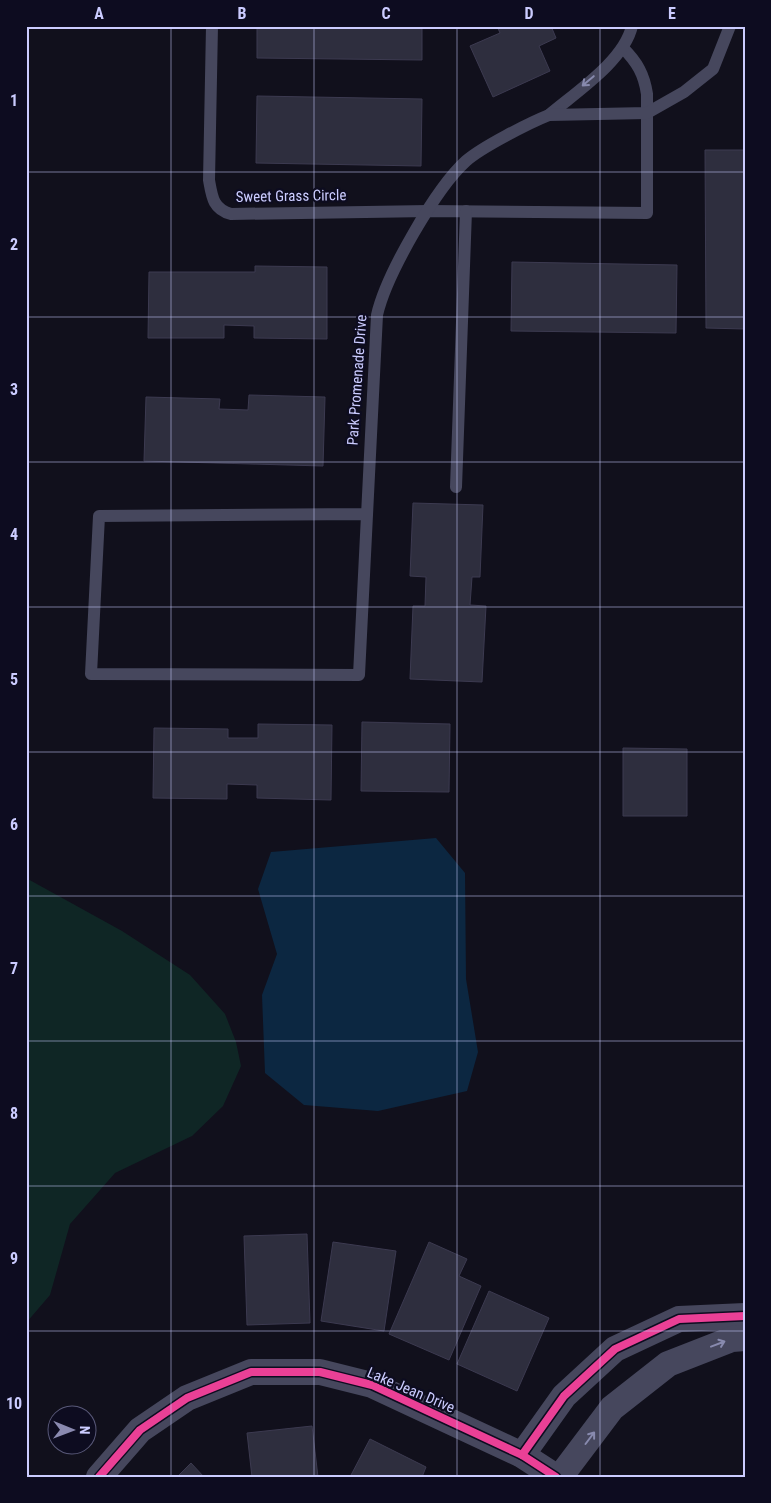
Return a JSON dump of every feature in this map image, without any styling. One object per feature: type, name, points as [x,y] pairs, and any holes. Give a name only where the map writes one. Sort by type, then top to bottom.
[{"type":"street","points":[[522,1455],[564,1396],[615,1349],[679,1319],[745,1316]]},
{"type":"street","points":[[560,1477],[612,1408],[668,1364],[732,1339],[745,1338]]},
{"type":"street","name":"Lake Jean Drive","points":[[99,1477],[140,1430],[187,1398],[251,1372],[320,1372],[372,1385],[522,1455],[556,1477]]},
{"type":"lane","name":"Sweet Grass Circle","points":[[212,26],[209,180],[212,200],[220,211],[231,214],[429,210]]},
{"type":"lane","points":[[549,115],[608,66],[623,48],[632,26]]},
{"type":"lane","name":"Park Promenade Drive","points":[[365,514],[99,516],[91,674],[359,675],[365,514],[377,315],[381,297],[388,280],[448,179],[468,160],[536,120],[549,115],[647,113],[684,92],[713,69],[730,26]]},
{"type":"lane","points":[[429,210],[648,213],[647,94],[644,77],[638,63],[623,48]]},
{"type":"lane","points":[[456,487],[466,211]]},
{"type":"green space","points":[[26,878],[122,931],[190,975],[225,1014],[236,1042],[241,1066],[223,1106],[192,1136],[115,1173],[70,1224],[50,1295],[26,1323]]},
{"type":"water","points":[[436,838],[465,873],[466,979],[478,1052],[467,1091],[378,1111],[304,1105],[265,1073],[262,995],[277,954],[258,889],[271,852]]},
{"type":"building","points":[[257,26],[422,26],[422,60],[257,58]]},
{"type":"building","points":[[497,26],[551,26],[556,38],[539,46],[550,71],[493,97],[470,46],[500,33]]},
{"type":"building","points":[[257,96],[422,99],[421,166],[256,163]]},
{"type":"building","points":[[705,150],[745,150],[745,329],[706,328]]},
{"type":"building","points":[[512,262],[677,265],[676,333],[511,331]]},
{"type":"building","points":[[255,266],[327,267],[327,339],[254,338],[254,326],[224,325],[224,338],[148,338],[149,272],[255,272]]},
{"type":"building","points":[[249,395],[325,397],[323,466],[144,461],[146,397],[220,399],[219,409],[248,410]]},
{"type":"building","points":[[413,503],[483,505],[480,577],[472,577],[470,605],[486,606],[482,682],[410,679],[413,606],[425,606],[426,577],[410,576]]},
{"type":"building","points":[[362,722],[450,724],[449,792],[361,791]]},
{"type":"building","points":[[258,724],[332,725],[331,800],[257,798],[257,785],[227,784],[227,799],[153,798],[154,728],[228,729],[228,738],[258,738]]},
{"type":"building","points":[[623,748],[687,749],[687,816],[623,816]]},
{"type":"building","points":[[307,1234],[310,1323],[247,1325],[244,1236]]},
{"type":"building","points":[[333,1242],[396,1251],[384,1331],[321,1321]]},
{"type":"building","points":[[429,1242],[467,1259],[459,1276],[481,1286],[449,1360],[389,1334]]},
{"type":"building","points":[[489,1291],[549,1318],[517,1391],[457,1364]]},
{"type":"building","points":[[312,1426],[318,1477],[252,1477],[247,1433]]},
{"type":"building","points":[[370,1439],[426,1467],[422,1477],[350,1477]]},
{"type":"building","points":[[191,1463],[204,1477],[177,1477]]},
{"type":"cycle path","points":[[522,1455],[564,1396],[615,1349],[679,1319],[745,1316]]},
{"type":"cycle path","points":[[99,1477],[140,1430],[187,1398],[251,1372],[320,1372],[372,1385],[522,1455],[556,1477]]}]
